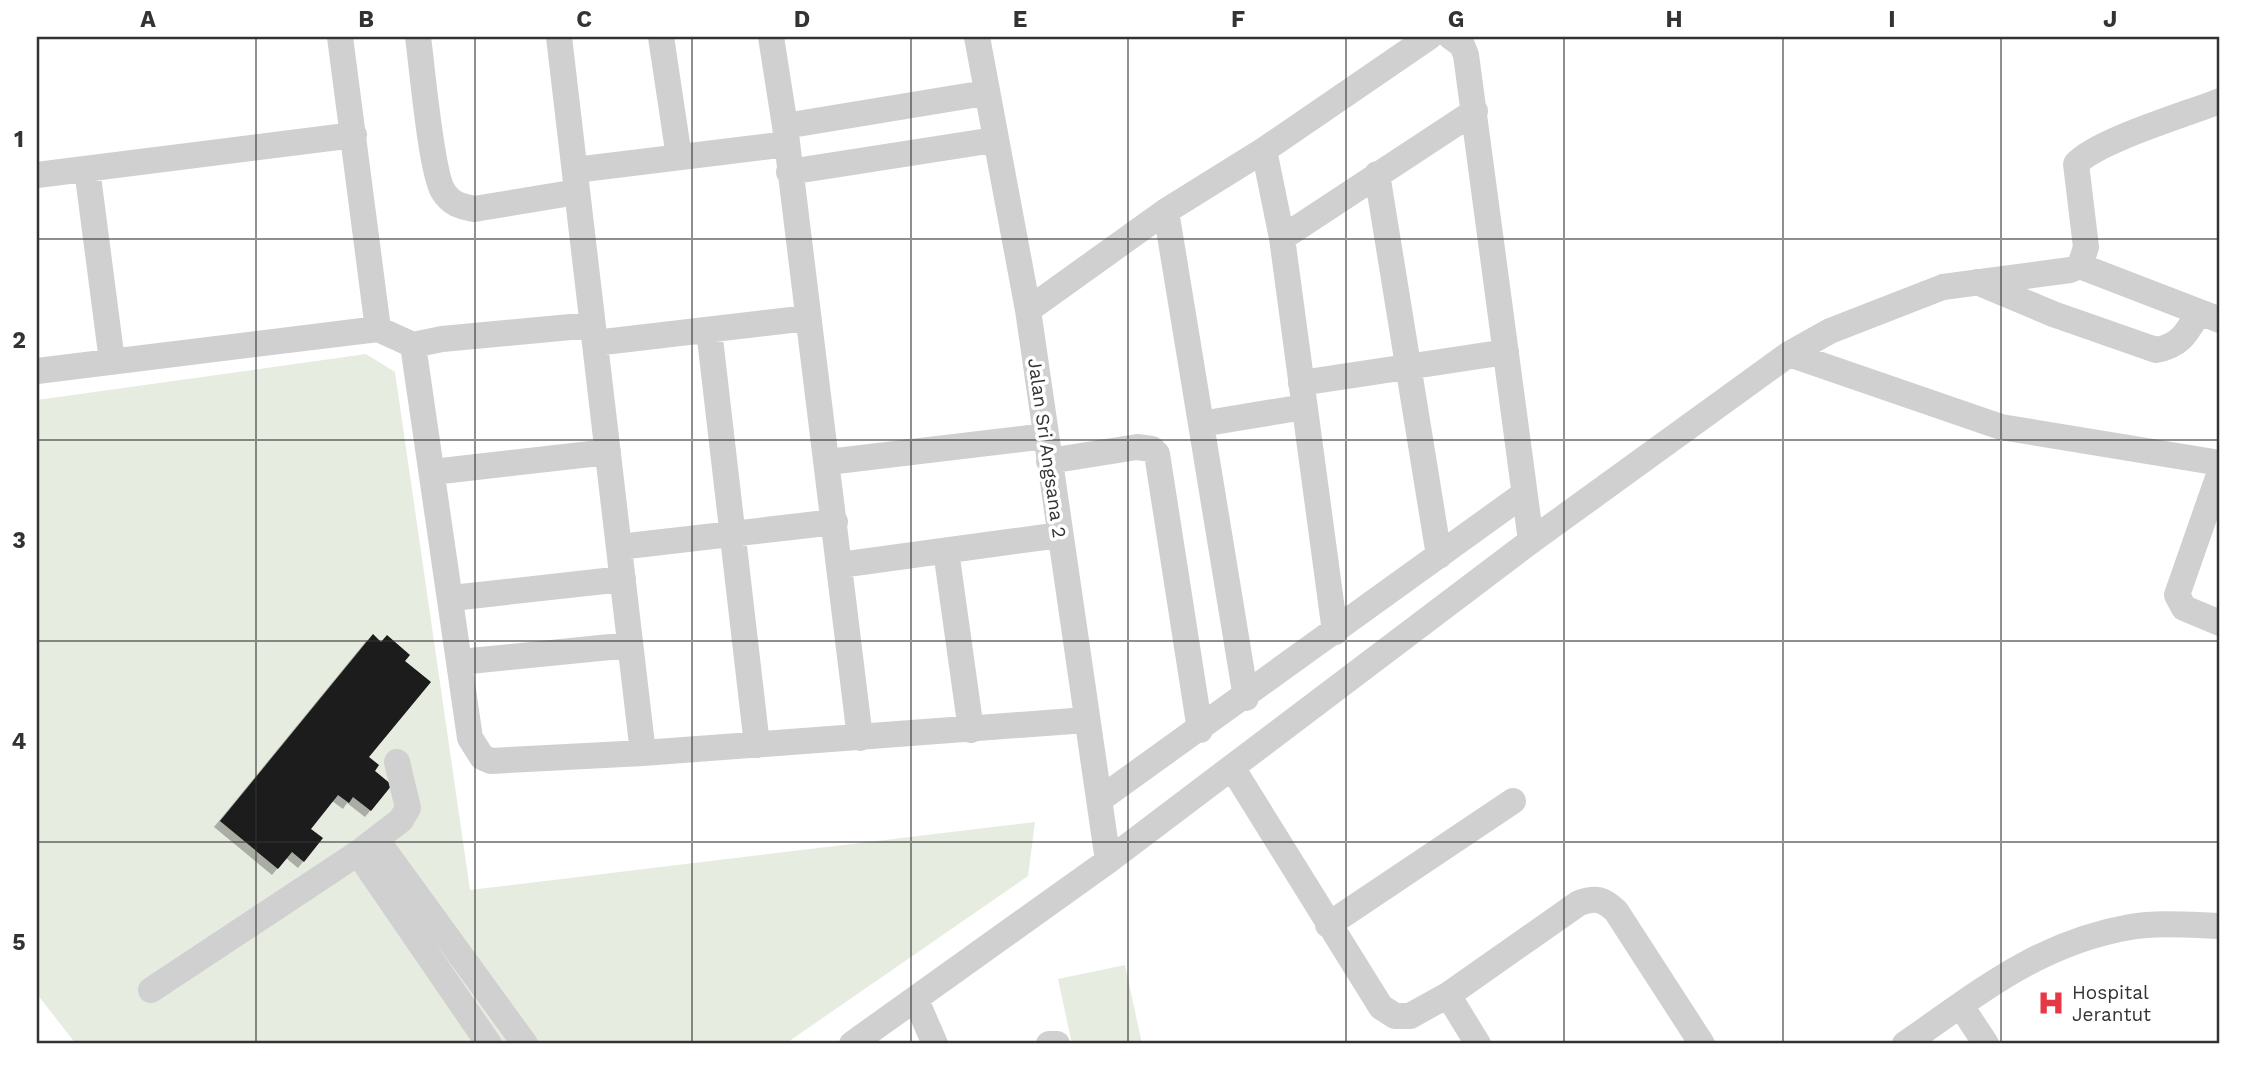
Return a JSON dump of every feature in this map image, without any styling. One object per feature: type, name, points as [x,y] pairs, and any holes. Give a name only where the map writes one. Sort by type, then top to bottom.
[{"type":"street","points":[[341,37],[377,329]]},
{"type":"street","points":[[418,37],[438,175],[448,198],[457,206],[474,209],[679,157],[985,93]]},
{"type":"street","points":[[559,37],[643,753]]},
{"type":"street","points":[[661,37],[679,157]]},
{"type":"street","points":[[771,37],[828,462],[860,738]]},
{"type":"street","name":"Jalan Sri Angsana 2","points":[[976,37],[1028,310],[1108,861]]},
{"type":"street","points":[[1028,310],[1166,211],[1264,150],[1429,37]]},
{"type":"street","points":[[1451,37],[1462,45],[1466,55],[1475,111],[1531,541]]},
{"type":"street","points":[[2080,266],[2086,247],[2076,164],[2082,157],[2104,147],[2220,101]]},
{"type":"street","points":[[1282,238],[1475,111]]},
{"type":"street","points":[[37,175],[354,135]]},
{"type":"street","points":[[789,172],[994,141]]},
{"type":"street","points":[[1264,150],[1282,238],[1335,632]]},
{"type":"street","points":[[87,169],[112,361]]},
{"type":"street","points":[[1377,174],[1439,556]]},
{"type":"street","points":[[1166,211],[1246,698]]},
{"type":"street","points":[[852,1044],[1233,769],[1531,541],[1789,355],[1830,331],[1910,298],[1974,281],[2070,270],[2080,266],[2210,316],[2173,347],[2157,350],[2053,314],[1974,281]]},
{"type":"street","points":[[37,371],[377,329],[413,345],[442,339],[709,330],[808,318]]},
{"type":"street","points":[[709,330],[757,745]]},
{"type":"street","points":[[413,345],[452,598],[470,738],[482,757],[491,761],[643,753],[1086,720]]},
{"type":"street","points":[[1201,424],[1407,367],[1506,352]]},
{"type":"street","points":[[1789,355],[2001,428],[2220,463]]},
{"type":"street","points":[[828,462],[1048,448],[1137,446],[1152,449],[1157,454],[1200,730]]},
{"type":"street","points":[[433,472],[608,452]]},
{"type":"street","points":[[2220,472],[2177,595],[2184,608],[2220,623]]},
{"type":"street","points":[[1099,800],[1246,698],[1524,494]]},
{"type":"street","points":[[619,547],[835,522]]},
{"type":"street","points":[[840,565],[1060,536]]},
{"type":"street","points":[[946,551],[971,730]]},
{"type":"street","points":[[452,598],[622,579]]},
{"type":"street","points":[[460,662],[631,645]]},
{"type":"street","points":[[151,990],[367,846],[401,820],[408,808],[397,762]]},
{"type":"street","points":[[1233,769],[1381,1007],[1395,1016],[1410,1016],[1448,995],[1579,903],[1593,898],[1604,900],[1616,911],[1702,1044]]},
{"type":"street","points":[[1328,925],[1513,801]]},
{"type":"street","points":[[367,846],[489,1044]]},
{"type":"street","points":[[367,846],[525,1044]]},
{"type":"street","points":[[1905,1044],[2017,967],[2070,941],[2132,926],[2220,926]]},
{"type":"street","points":[[1448,995],[1478,1044]]},
{"type":"street","points":[[916,1000],[935,1044]]},
{"type":"street","points":[[1961,1006],[1973,1039]]},
{"type":"street","points":[[1049,1044],[1057,1044]]},
{"type":"shaded area","points":[[366,354],[395,372],[470,890],[1035,822],[1028,876],[785,1044],[76,1044],[37,994],[37,400]]},
{"type":"shaded area","points":[[1125,965],[1142,1044],[1072,1044],[1058,979]]},
{"type":"building","points":[[373,634],[381,642],[387,635],[410,655],[405,661],[431,682],[369,757],[379,765],[375,771],[392,785],[371,811],[353,797],[349,803],[338,795],[311,829],[323,838],[304,862],[292,852],[278,869],[220,821]]},
{"type":"place","name":"Hospital Jerantut","points":[[2051,1003]]}]
